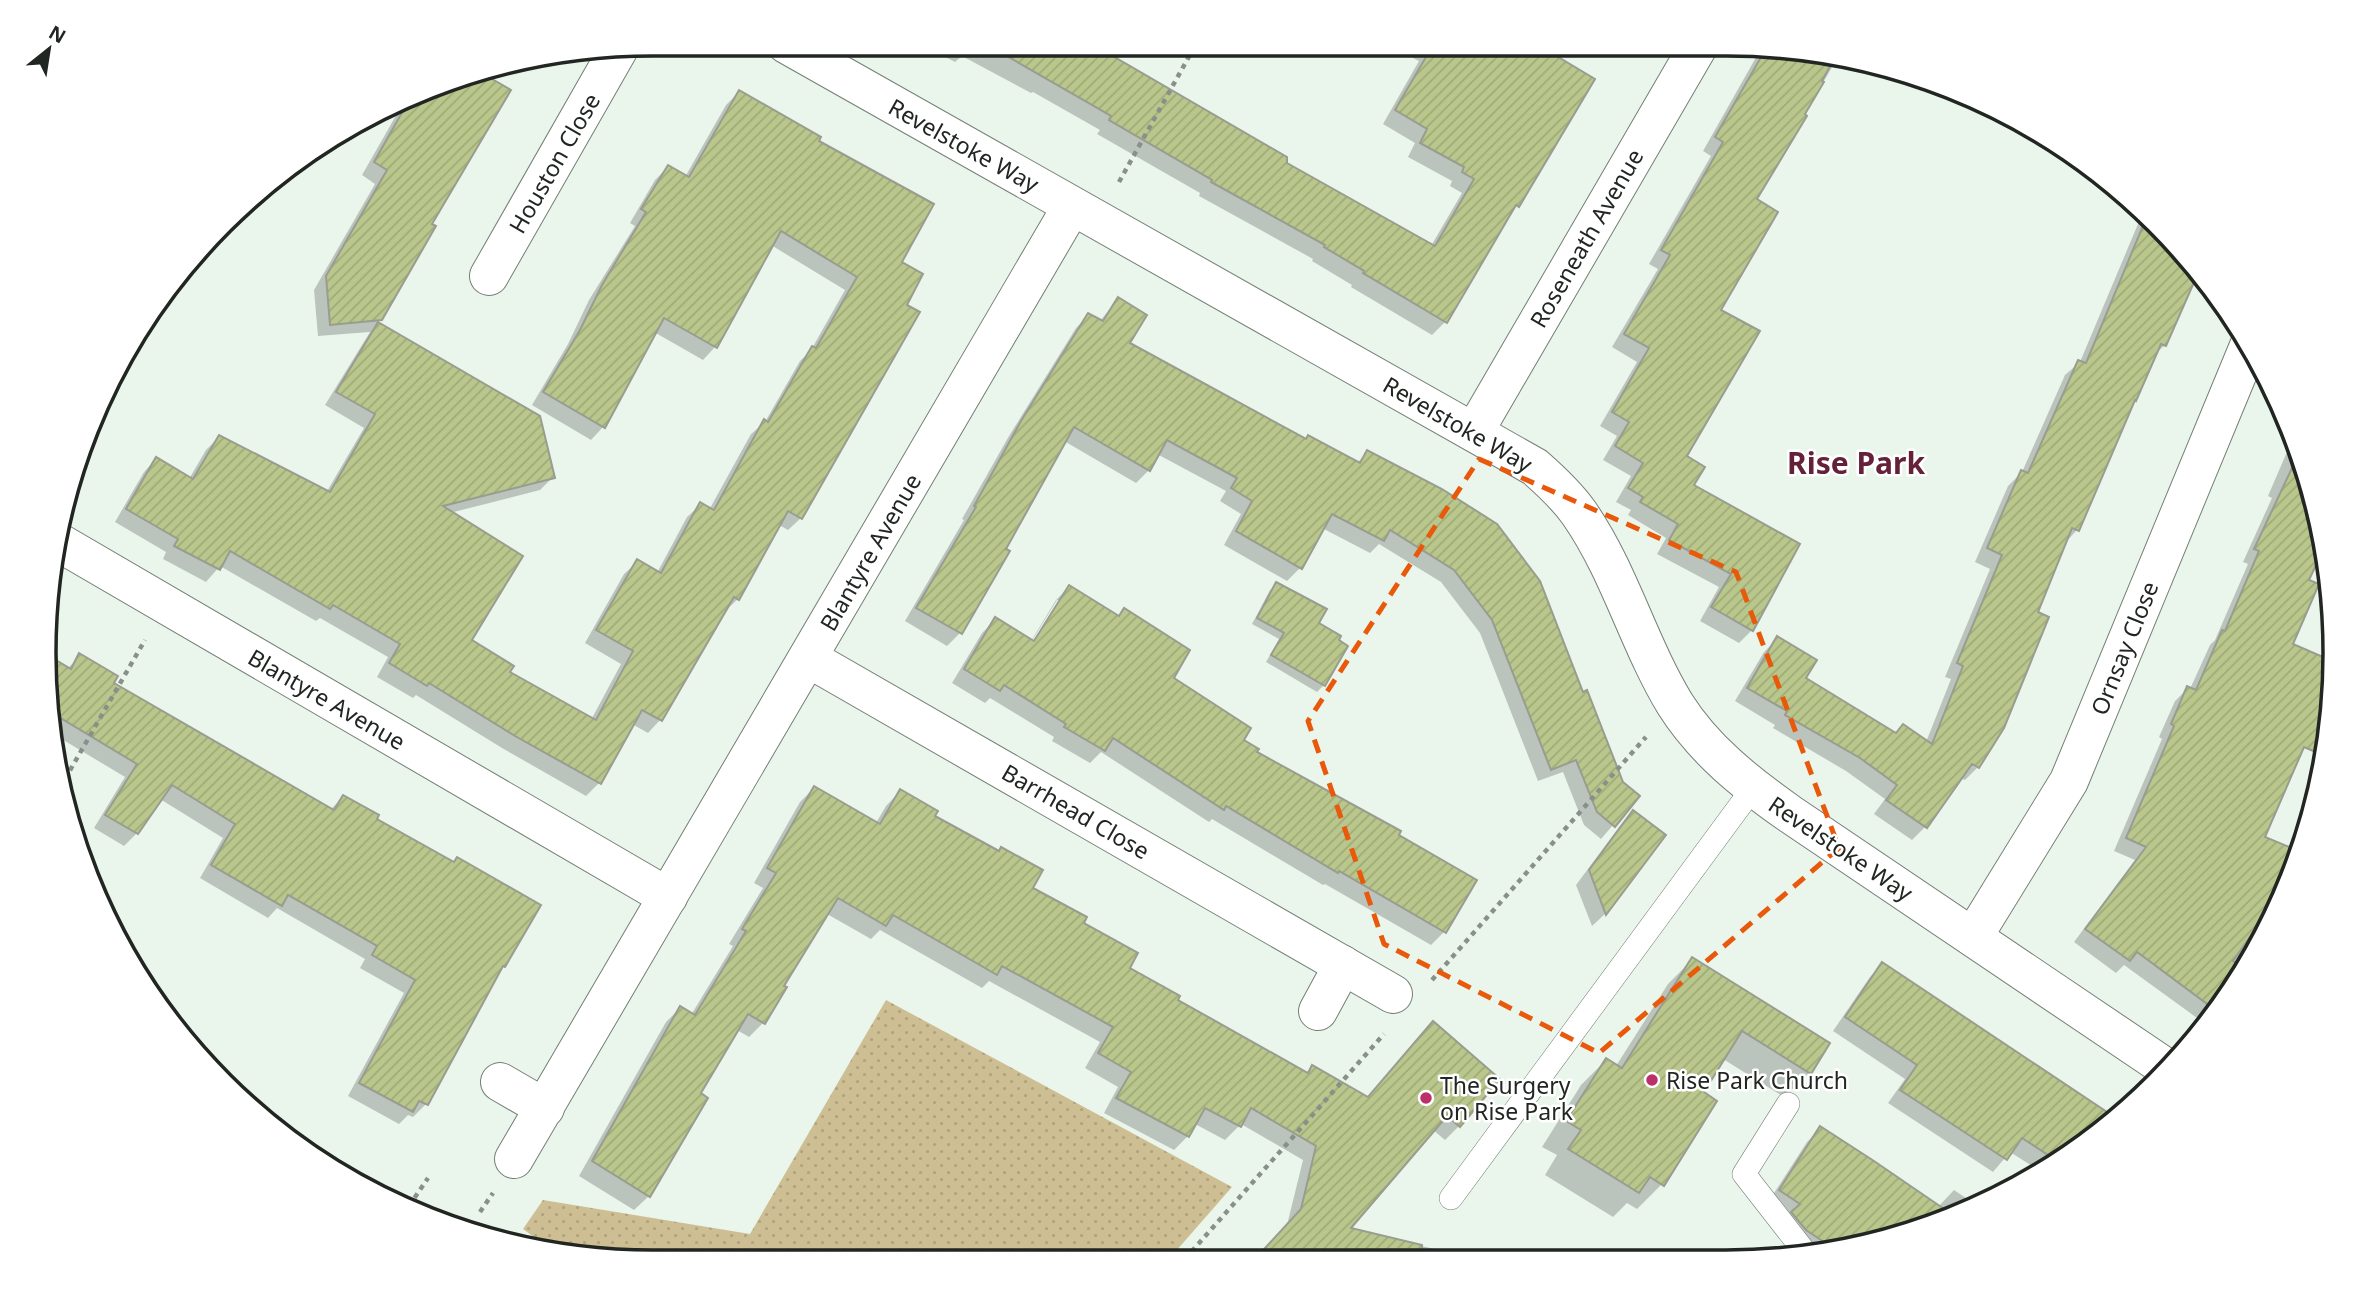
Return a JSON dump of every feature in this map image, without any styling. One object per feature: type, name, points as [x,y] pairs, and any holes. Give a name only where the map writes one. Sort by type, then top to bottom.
[{"type":"street","name":"Revelstoke Way","points":[[807,56],[1535,467],[1559,489],[1579,513],[1598,545],[1675,704],[1700,738],[1723,762],[1753,788],[2159,1063]]},
{"type":"street","name":"Roseneath Avenue","points":[[1474,432],[1693,56]]},
{"type":"street","name":"Houston Close","points":[[489,276],[614,57]]},
{"type":"street","name":"Blantyre Avenue","points":[[514,1160],[808,657],[1085,213]]},
{"type":"street","name":"Ornsay Close","points":[[1973,937],[2069,781],[2244,357]]},
{"type":"street","name":"Blantyre Avenue","points":[[66,546],[668,897]]},
{"type":"street","name":"Barrhead Close","points":[[808,657],[1393,994]]},
{"type":"street","points":[[1318,1011],[1343,965]]},
{"type":"street","points":[[500,1082],[545,1108]]},
{"type":"lane","points":[[1451,1198],[1753,788]]},
{"type":"lane","points":[[1788,1104],[1744,1174],[1800,1245]]},
{"type":"path","points":[[1085,213],[1188,56]]},
{"type":"path","points":[[68,774],[165,604]]},
{"type":"path","points":[[413,1200],[428,1178]]},
{"type":"highlighted area","points":[[1479,459],[1736,572],[1839,848],[1599,1053],[1384,944],[1308,721]]},
{"type":"shaded area","points":[[886,1000],[1232,1187],[1177,1250],[614,1249],[537,1239],[523,1229],[543,1200],[750,1234]]},
{"type":"building","points":[[1007,56],[1113,56],[1287,157],[1287,163],[1435,246],[1474,179],[1462,172],[1464,167],[1420,143],[1427,129],[1395,110],[1427,56],[1556,56],[1595,79],[1519,207],[1516,205],[1447,323],[1363,273],[1364,271],[1324,247],[1325,245],[1211,182],[1212,180],[1109,120],[1111,116]]},
{"type":"building","points":[[1761,57],[1831,65],[1805,114],[1807,116],[1757,199],[1778,212],[1721,310],[1760,331],[1687,456],[1705,467],[1694,485],[1800,544],[1753,631],[1711,607],[1731,574],[1669,540],[1678,524],[1640,502],[1643,497],[1628,488],[1643,463],[1615,446],[1629,422],[1612,412],[1649,348],[1624,334],[1670,255],[1661,250],[1723,142],[1715,137]]},
{"type":"building","points":[[491,78],[511,90],[432,224],[436,226],[382,320],[330,325],[326,276],[387,170],[374,162],[403,112]]},
{"type":"building","points":[[739,90],[821,137],[819,141],[934,204],[902,262],[923,274],[907,305],[920,312],[802,519],[788,511],[739,600],[734,597],[662,721],[642,710],[601,784],[515,736],[429,683],[427,686],[389,663],[400,644],[333,605],[330,609],[230,551],[220,570],[174,546],[178,539],[126,509],[156,457],[193,479],[219,435],[330,492],[375,414],[336,392],[378,322],[540,416],[555,478],[443,506],[523,556],[472,640],[514,666],[510,672],[596,720],[633,651],[596,630],[637,559],[661,573],[700,502],[714,510],[764,419],[768,422],[812,346],[816,348],[857,277],[781,231],[717,348],[664,318],[605,428],[543,392],[646,212],[641,209],[668,165],[689,177]]},
{"type":"building","points":[[2143,226],[2194,282],[2166,346],[2161,344],[2135,400],[2079,531],[2072,528],[2038,612],[2049,617],[2004,728],[1979,768],[1972,764],[1927,828],[1886,800],[1897,785],[1860,758],[1785,715],[1787,711],[1747,688],[1777,636],[1817,660],[1806,678],[1896,733],[1903,724],[1932,744],[1963,666],[1957,663],[2002,555],[1987,548],[2021,470],[2028,473],[2078,360],[2086,363]]},
{"type":"building","points":[[1118,297],[1147,315],[1130,343],[1306,439],[1308,435],[1360,463],[1367,450],[1442,489],[1497,524],[1540,581],[1583,692],[1587,690],[1623,782],[1640,796],[1615,827],[1597,812],[1576,760],[1551,770],[1492,620],[1454,570],[1390,530],[1384,541],[1332,514],[1302,569],[1236,531],[1252,501],[1231,488],[1237,478],[1167,440],[1150,471],[1074,427],[1006,549],[1010,551],[962,634],[916,608],[976,507],[974,506],[1021,421],[1088,313],[1103,321]]},
{"type":"building","points":[[2293,466],[2303,498],[2316,564],[2309,580],[2319,584],[2293,644],[2323,657],[2318,731],[2315,752],[2304,747],[2265,837],[2290,847],[2278,881],[2252,934],[2233,961],[2236,963],[2208,1005],[2137,952],[2130,961],[2085,929],[2146,847],[2126,838],[2174,726],[2171,724],[2187,686],[2196,690],[2222,630],[2225,631],[2259,551],[2254,549]]},
{"type":"building","points":[[1276,582],[1327,609],[1319,623],[1341,636],[1339,640],[1348,646],[1325,686],[1271,655],[1284,633],[1257,618]]},
{"type":"building","points":[[1069,585],[1119,616],[1124,608],[1190,650],[1174,678],[1251,728],[1244,740],[1259,749],[1257,752],[1401,831],[1399,835],[1477,880],[1446,933],[1226,806],[1224,810],[1113,738],[1105,751],[1064,727],[1066,724],[1004,685],[1000,691],[964,669],[995,617],[1034,641]]},
{"type":"building","points":[[79,653],[118,676],[114,683],[334,810],[343,795],[379,815],[377,819],[454,862],[457,857],[541,905],[505,967],[503,966],[428,1105],[419,1101],[413,1112],[359,1083],[415,980],[372,955],[377,946],[288,895],[282,906],[211,865],[235,824],[172,785],[138,834],[105,815],[137,764],[60,717],[56,660],[71,669]]},
{"type":"building","points":[[814,786],[880,824],[900,789],[938,811],[935,816],[999,851],[1001,847],[1043,870],[1033,888],[1087,917],[1084,923],[1138,953],[1130,968],[1180,996],[1178,1000],[1308,1073],[1312,1065],[1368,1097],[1433,1021],[1500,1079],[1460,1127],[1447,1116],[1351,1228],[1422,1245],[1422,1250],[1263,1250],[1301,1209],[1316,1146],[1251,1108],[1241,1127],[1205,1108],[1189,1137],[1116,1098],[1131,1072],[1098,1053],[1113,1027],[1002,966],[997,975],[893,915],[886,926],[838,898],[784,986],[787,987],[765,1024],[748,1014],[701,1093],[708,1098],[650,1197],[592,1161],[680,1006],[695,1015],[746,931],[742,929],[776,873],[767,868]]},
{"type":"building","points":[[1633,810],[1666,835],[1606,915],[1589,870]]},
{"type":"building","name":"Rise Park Church","points":[[1692,957],[1830,1043],[1811,1074],[1742,1031],[1704,1092],[1717,1101],[1664,1186],[1650,1177],[1639,1193],[1568,1149],[1581,1130],[1566,1121],[1606,1058],[1622,1068]]},
{"type":"building","points":[[1882,962],[2107,1112],[2048,1155],[2022,1138],[2007,1160],[1900,1090],[1917,1065],[1845,1017]]},
{"type":"building","points":[[1820,1126],[1944,1209],[1881,1230],[1824,1242],[1806,1230],[1791,1212],[1800,1204],[1779,1190]]},
{"type":"place","name":"Rise Park Church","points":[[1652,1080]]},
{"type":"place","name":"The Surgery on Rise Park","points":[[1426,1098]]},
{"type":"district","name":"Rise Park","points":[[1856,462]]}]
